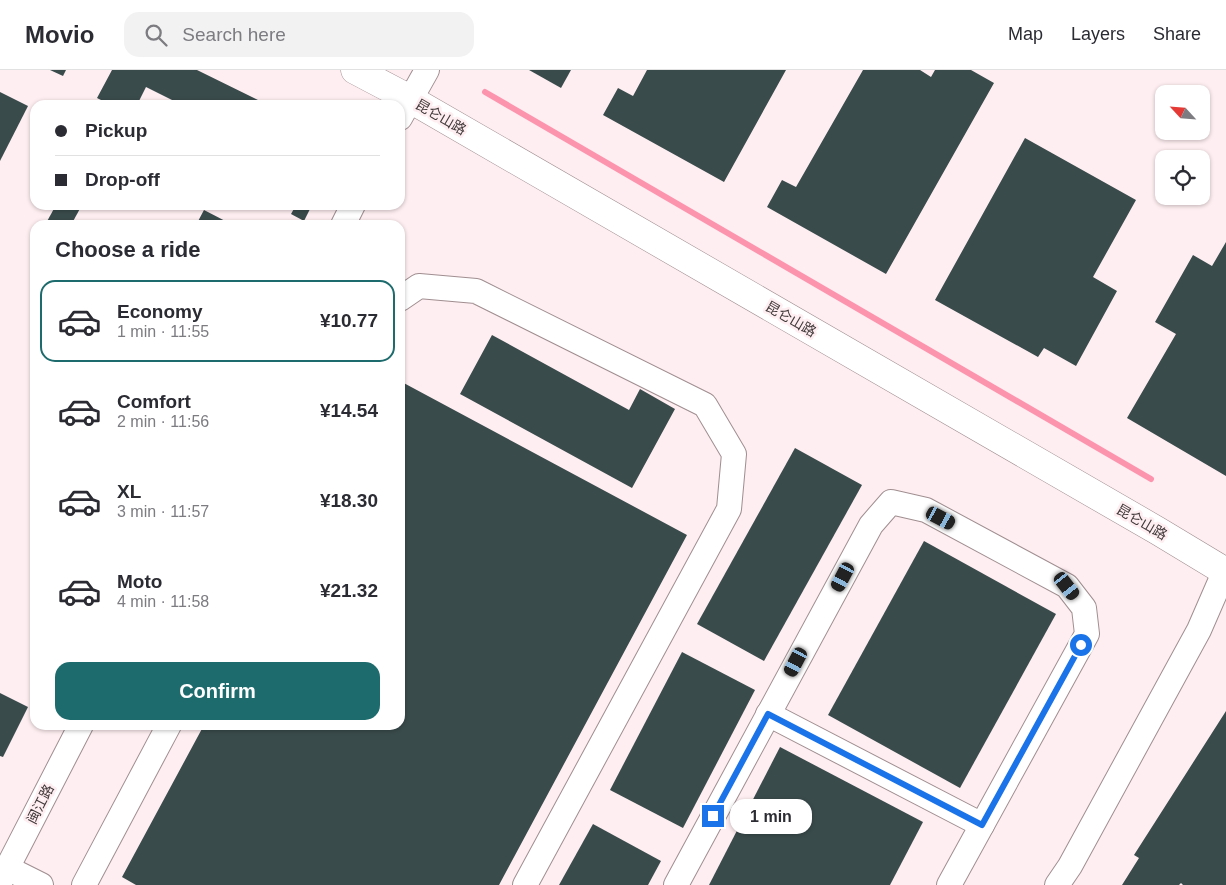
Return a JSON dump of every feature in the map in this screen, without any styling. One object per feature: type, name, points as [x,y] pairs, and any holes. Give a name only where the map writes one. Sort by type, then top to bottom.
[{"type":"main road","name":"昆仑山路","points":[[355,70],[393,100]]},
{"type":"main road","name":"昆仑山路","points":[[405,109],[1225,570]]},
{"type":"street","points":[[405,109],[427,70]]},
{"type":"street","points":[[405,296],[419,286],[476,291],[705,405],[734,454],[730,509],[525,885]]},
{"type":"street","points":[[676,885],[871,525],[891,502],[926,510],[1067,586],[1084,608],[1087,634],[949,885]]},
{"type":"street","points":[[1057,885],[1199,630],[1225,570]]},
{"type":"street","points":[[768,714],[982,825]]},
{"type":"street","name":"闽江路","points":[[4,875],[78,730]]},
{"type":"street","points":[[84,885],[166,730]]},
{"type":"street","points":[[4,875],[41,885]]},
{"type":"building","points":[[50,70],[66,70],[63,76]]},
{"type":"building","points":[[112,70],[197,70],[258,100],[172,100],[146,87],[140,100],[101,100],[97,98]]},
{"type":"building","points":[[529,70],[571,70],[561,88]]},
{"type":"building","points":[[647,70],[786,70],[724,182],[603,115],[618,88],[633,96]]},
{"type":"building","points":[[863,70],[920,70],[931,77],[935,70],[971,70],[994,83],[886,274],[767,207],[782,180],[796,187]]},
{"type":"building","points":[[0,92],[28,106],[0,161]]},
{"type":"building","points":[[1025,138],[1136,200],[1093,277],[1117,291],[1076,366],[1044,348],[1038,357],[935,300]]},
{"type":"building","points":[[53,210],[79,210],[74,220],[48,220]]},
{"type":"building","points":[[204,210],[223,220],[199,220]]},
{"type":"building","points":[[293,210],[310,210],[304,220],[291,214]]},
{"type":"building","points":[[1226,242],[1226,476],[1127,418],[1176,334],[1155,322],[1193,255],[1212,266]]},
{"type":"building","points":[[492,335],[629,410],[640,389],[675,409],[632,488],[460,394]]},
{"type":"building","points":[[405,384],[687,535],[499,885],[136,885],[122,877],[201,730],[405,730]]},
{"type":"building","points":[[795,448],[862,485],[764,661],[697,624]]},
{"type":"building","points":[[924,541],[1056,614],[960,788],[828,715]]},
{"type":"building","points":[[682,652],[755,690],[683,828],[610,790]]},
{"type":"building","points":[[0,693],[28,707],[3,757],[0,756]]},
{"type":"building","points":[[1226,711],[1226,885],[1183,885],[1181,883],[1179,885],[1122,885],[1139,858],[1134,855]]},
{"type":"building","points":[[780,747],[923,822],[890,885],[709,885]]},
{"type":"building","points":[[593,824],[661,861],[648,885],[559,885]]},
{"type":"waterway","points":[[485,92],[1151,479]]},
{"type":"route","points":[[713,816],[768,714],[982,825],[1081,645]]}]
